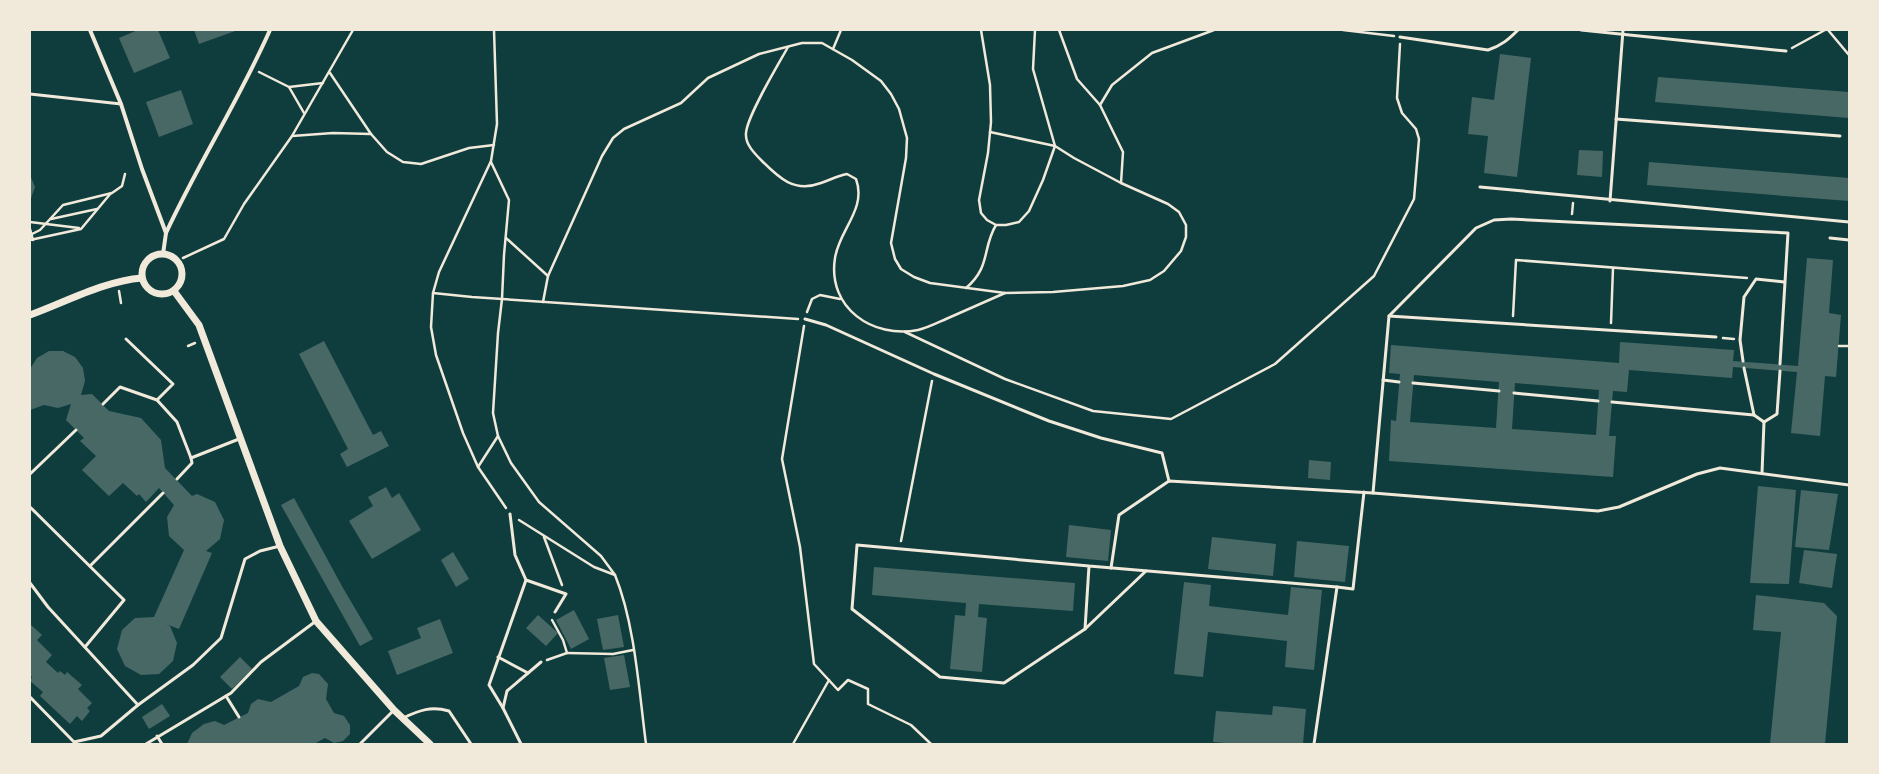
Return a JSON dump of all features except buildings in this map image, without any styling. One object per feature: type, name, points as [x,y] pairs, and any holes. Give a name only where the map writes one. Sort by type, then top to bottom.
[{"type":"street","points":[[90,30],[121,104],[142,169],[166,233]]},
{"type":"street","points":[[163,254],[166,233],[181,200],[253,69],[270,30]]},
{"type":"street","points":[[163,254],[174,258],[181,268],[181,281],[174,291],[168,294],[155,294],[145,286],[142,278],[143,268],[150,258],[163,254]]},
{"type":"street","points":[[30,315],[123,281],[142,278]]},
{"type":"street","points":[[174,291],[198,326],[280,546],[316,621],[394,710],[430,744]]},
{"type":"lane","points":[[1400,37],[1488,50],[1502,44],[1518,30]]},
{"type":"lane","points":[[1581,30],[1786,51]]},
{"type":"lane","points":[[1610,200],[1624,30]]},
{"type":"lane","points":[[30,94],[121,104]]},
{"type":"lane","points":[[1616,119],[1840,136]]},
{"type":"lane","points":[[1480,187],[1849,222]]},
{"type":"lane","points":[[1373,493],[1389,316],[1476,228],[1494,220],[1511,219],[1788,233],[1780,364]]},
{"type":"lane","points":[[1830,238],[1849,240]]},
{"type":"lane","points":[[1743,361],[1740,340],[1744,297],[1756,279],[1784,282]]},
{"type":"lane","points":[[1389,316],[1716,337]]},
{"type":"lane","points":[[805,319],[826,325],[934,374],[1049,421],[1101,438],[1162,453],[1169,482]]},
{"type":"lane","points":[[126,339],[173,384],[157,400]]},
{"type":"lane","points":[[1744,368],[1754,415]]},
{"type":"lane","points":[[1764,422],[1777,414],[1780,370]]},
{"type":"lane","points":[[1383,380],[1399,382]]},
{"type":"lane","points":[[1413,383],[1499,391]]},
{"type":"lane","points":[[103,404],[120,387],[157,400],[177,422],[191,458],[192,463],[177,479]]},
{"type":"lane","points":[[1514,393],[1598,401]]},
{"type":"lane","points":[[1612,402],[1754,415],[1764,422]]},
{"type":"lane","points":[[1762,473],[1764,422]]},
{"type":"lane","points":[[30,474],[76,430]]},
{"type":"lane","points":[[191,458],[239,438]]},
{"type":"lane","points":[[1111,568],[1119,515],[1169,482],[1364,492],[1598,512],[1619,507],[1697,474],[1720,468],[1849,485]]},
{"type":"lane","points":[[1146,571],[1085,629],[1004,683],[940,677],[852,609],[857,545],[1353,589],[1364,492]]},
{"type":"lane","points":[[90,566],[163,494]]},
{"type":"lane","points":[[30,507],[124,600],[85,647]]},
{"type":"lane","points":[[510,514],[515,555],[526,580],[488,685],[503,708],[521,744]]},
{"type":"lane","points":[[30,697],[74,742],[101,736],[138,705],[193,664],[221,638],[245,559],[260,551],[280,546]]},
{"type":"lane","points":[[1085,629],[1089,566]]},
{"type":"lane","points":[[526,580],[566,594],[555,612]]},
{"type":"lane","points":[[30,583],[48,607],[138,705]]},
{"type":"lane","points":[[1314,744],[1338,587]]},
{"type":"lane","points":[[146,744],[157,736],[231,693],[261,662],[316,621]]},
{"type":"lane","points":[[498,657],[528,673]]},
{"type":"lane","points":[[503,708],[507,691],[541,662]]},
{"type":"lane","points":[[226,696],[239,718]]},
{"type":"lane","points":[[403,718],[416,712],[436,707],[449,710],[471,744]]},
{"type":"lane","points":[[360,744],[394,710]]},
{"type":"lane","points":[[157,736],[162,744]]},
{"type":"path","points":[[183,258],[224,239],[244,204],[292,136],[304,113],[330,73],[353,30]]},
{"type":"path","points":[[494,30],[497,124],[494,145],[491,161],[439,272],[433,293],[431,327],[436,355],[463,433],[478,467],[510,514],[544,537],[594,567],[615,575]]},
{"type":"path","points":[[833,49],[841,30]]},
{"type":"path","points":[[981,30],[990,85],[990,132],[979,200],[981,213],[986,220],[996,224],[1006,225],[1019,222],[1028,211],[1044,180],[1055,146],[1033,70],[1034,30]]},
{"type":"path","points":[[1059,30],[1077,79],[1100,105],[1123,152],[1121,184]]},
{"type":"path","points":[[1100,105],[1112,85],[1152,53],[1214,30]]},
{"type":"path","points":[[905,332],[1005,379],[1093,411],[1171,418],[1275,364],[1374,276],[1414,199],[1419,139],[1416,129],[1402,113],[1397,98],[1400,37],[1343,30]]},
{"type":"path","points":[[1786,51],[1825,30]]},
{"type":"path","points":[[1828,30],[1849,55]]},
{"type":"path","points":[[543,302],[548,276],[602,156],[613,138],[624,129],[681,103],[708,78],[759,54],[812,42],[822,43],[833,49],[881,80],[892,94],[904,124],[907,138],[906,158],[891,243],[895,259],[901,269],[914,277],[930,282],[1005,293],[1053,292],[1139,284],[1150,280],[1164,270],[1181,251],[1186,237],[1186,225],[1179,212],[1168,204],[1121,184],[1055,146],[990,132]]},
{"type":"path","points":[[788,47],[750,119],[746,133],[749,147],[772,172],[787,184],[802,186],[819,184],[834,176],[847,174],[856,179],[860,190],[857,206],[841,239],[835,258],[834,278],[840,299],[851,313],[867,322],[885,329],[905,332],[920,330],[1005,293]]},
{"type":"path","points":[[253,69],[289,87],[323,83]]},
{"type":"path","points":[[330,73],[371,134],[387,152],[403,162],[421,164],[469,148],[494,145]]},
{"type":"path","points":[[289,87],[304,113]]},
{"type":"path","points":[[292,136],[334,133],[371,134]]},
{"type":"path","points":[[491,161],[509,200],[498,333],[494,413],[498,436],[511,463],[539,502],[601,556],[615,575],[623,594],[633,650],[646,744]]},
{"type":"path","points":[[31,235],[40,230],[63,205],[112,192],[122,186],[125,174]]},
{"type":"path","points":[[30,229],[31,240],[81,229],[112,192]]},
{"type":"path","points":[[50,219],[98,209]]},
{"type":"path","points":[[30,222],[81,229]]},
{"type":"path","points":[[965,288],[974,281],[980,272],[987,252],[991,233],[996,224]]},
{"type":"path","points":[[505,238],[548,276]]},
{"type":"path","points":[[1513,324],[1516,260],[1756,279]]},
{"type":"path","points":[[1611,331],[1613,268]]},
{"type":"path","points":[[433,293],[543,302],[805,319]]},
{"type":"path","points":[[840,299],[820,295],[812,299],[805,319],[782,459],[800,547],[814,664],[838,690],[848,680],[868,690],[868,704],[911,725],[931,744]]},
{"type":"path","points":[[1716,337],[1740,340]]},
{"type":"path","points":[[1839,346],[1849,346]]},
{"type":"path","points":[[900,549],[934,374]]},
{"type":"path","points":[[478,467],[498,436]]},
{"type":"path","points":[[544,537],[566,594]]},
{"type":"path","points":[[555,612],[552,620],[563,640],[567,653]]},
{"type":"path","points":[[541,662],[567,653],[613,654],[633,650]]},
{"type":"path","points":[[793,744],[829,680]]}]
